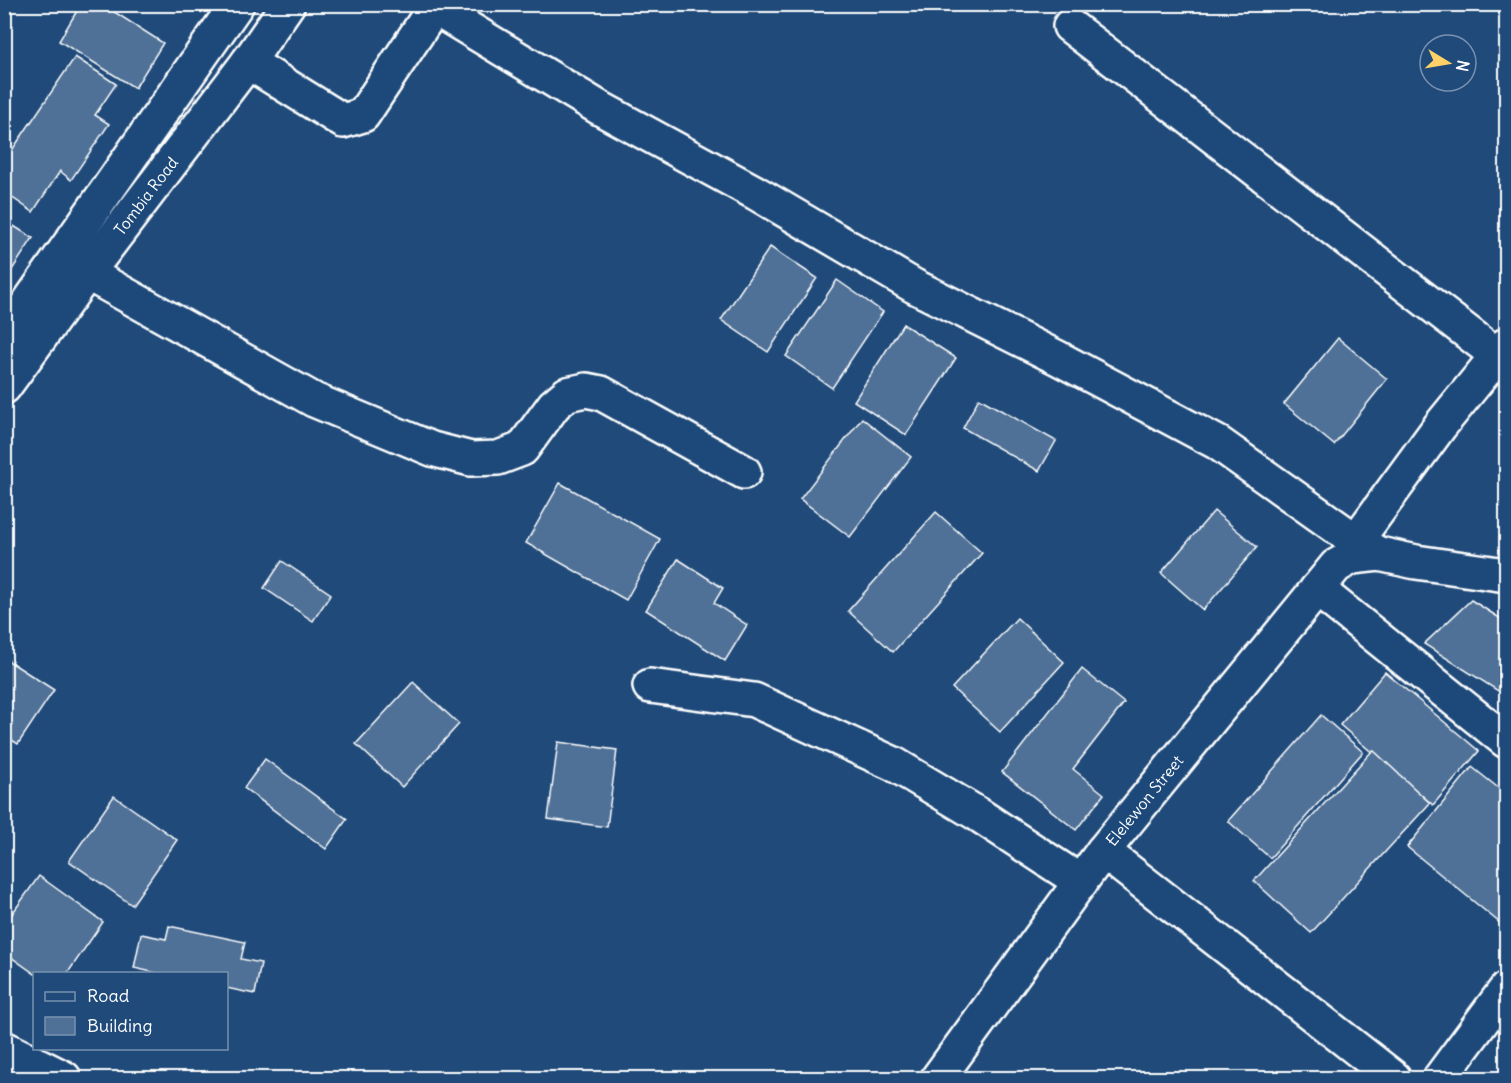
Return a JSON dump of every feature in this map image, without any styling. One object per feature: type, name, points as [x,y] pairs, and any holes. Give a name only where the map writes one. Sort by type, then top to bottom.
[{"type":"street","name":"Tombia Road","points":[[4,338],[237,4]]},
{"type":"street","name":"Tombia Road","points":[[4,387],[87,273],[248,62],[288,4]]},
{"type":"street","points":[[248,62],[343,121],[363,115],[431,6],[598,107],[756,193],[914,285],[1218,442],[1367,547],[1506,575]]},
{"type":"street","points":[[1070,26],[1502,350],[1440,426],[1367,547]]},
{"type":"street","points":[[87,273],[314,400],[432,449],[471,459],[498,459],[522,449],[554,405],[567,394],[586,390],[601,393],[744,472]]},
{"type":"street","name":"Elelewon Street","points":[[938,1078],[1103,852],[1336,566],[1367,547]]},
{"type":"street","points":[[1317,589],[1506,741]]},
{"type":"street","points":[[650,686],[754,700],[765,705],[894,764],[976,813],[1081,882]]},
{"type":"street","points":[[1103,852],[1394,1078]]},
{"type":"street","points":[[1440,1078],[1506,989]]},
{"type":"street","points":[[4,1048],[64,1078]]},
{"type":"building","points":[[81,4],[102,4],[163,43],[135,88],[59,41]]},
{"type":"building","points":[[75,57],[116,84],[95,115],[109,124],[71,180],[60,171],[33,212],[4,192],[4,162]]},
{"type":"building","points":[[4,220],[33,238],[4,282]]},
{"type":"building","points":[[770,247],[817,278],[768,352],[721,320]]},
{"type":"building","points":[[837,280],[883,312],[832,388],[786,356]]},
{"type":"building","points":[[903,324],[956,358],[906,435],[854,401]]},
{"type":"building","points":[[1338,338],[1387,379],[1334,445],[1284,404]]},
{"type":"building","points":[[979,398],[1056,441],[1039,471],[963,428]]},
{"type":"building","points":[[862,418],[911,457],[850,537],[800,499]]},
{"type":"building","points":[[560,483],[660,539],[626,600],[526,543]]},
{"type":"building","points":[[1214,511],[1257,547],[1203,610],[1161,573]]},
{"type":"building","points":[[936,512],[982,553],[893,652],[848,611]]},
{"type":"building","points":[[678,559],[723,588],[714,603],[747,625],[725,661],[646,610]]},
{"type":"building","points":[[282,561],[331,594],[313,621],[264,588]]},
{"type":"building","points":[[1471,600],[1506,622],[1506,696],[1424,644]]},
{"type":"building","points":[[1017,618],[1064,662],[1000,732],[952,688]]},
{"type":"building","points":[[4,658],[54,690],[18,744],[4,735]]},
{"type":"building","points":[[1082,669],[1124,703],[1073,769],[1104,794],[1076,830],[1002,772]]},
{"type":"building","points":[[1385,672],[1479,751],[1433,805],[1340,725]]},
{"type":"building","points":[[413,682],[459,724],[402,787],[356,744]]},
{"type":"building","points":[[1321,715],[1363,752],[1270,858],[1228,821]]},
{"type":"building","points":[[558,742],[617,750],[607,827],[548,819]]},
{"type":"building","points":[[1373,750],[1430,803],[1311,933],[1254,881]]},
{"type":"building","points":[[265,759],[347,819],[326,849],[244,788]]},
{"type":"building","points":[[1472,767],[1506,794],[1506,928],[1407,847]]},
{"type":"building","points":[[114,796],[177,840],[132,905],[69,861]]},
{"type":"building","points":[[39,876],[103,922],[68,972],[33,973],[4,952],[4,925]]},
{"type":"building","points":[[169,926],[245,942],[241,959],[261,963],[255,994],[228,988],[228,972],[152,972],[134,968],[141,934],[166,939]]}]
